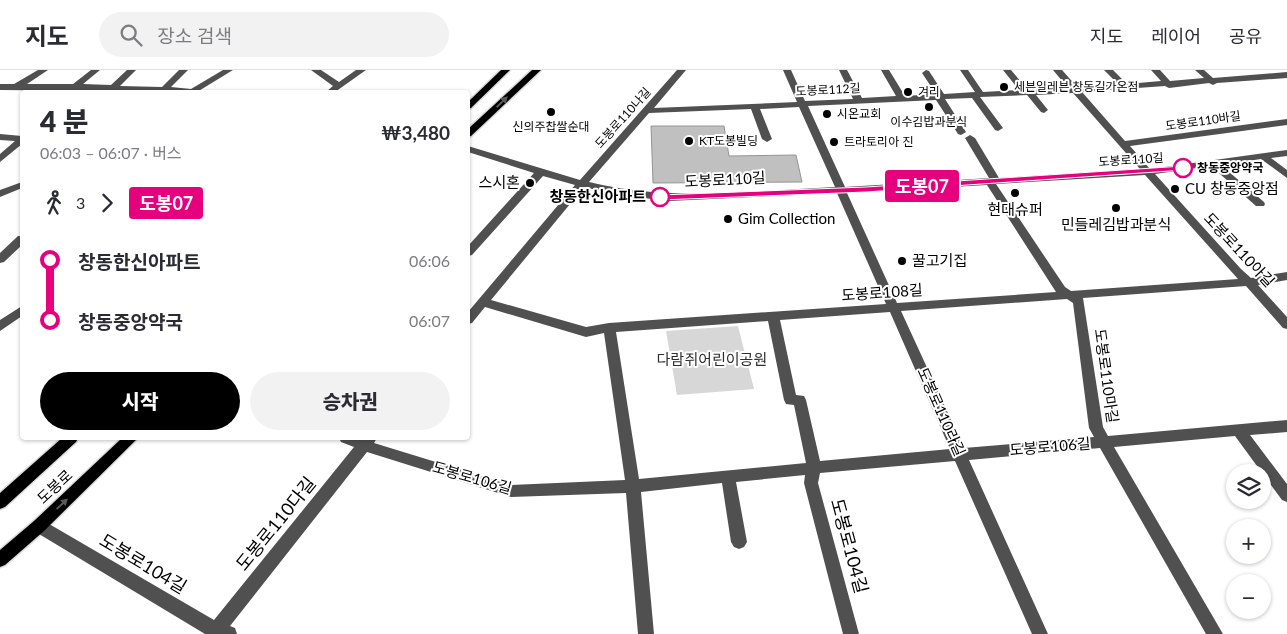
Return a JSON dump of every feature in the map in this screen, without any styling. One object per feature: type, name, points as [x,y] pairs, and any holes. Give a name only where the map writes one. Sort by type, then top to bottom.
[{"type":"main road","points":[[470,104],[506,70]]},
{"type":"main road","points":[[470,132],[537,70]]},
{"type":"main road","name":"도봉로","points":[[0,502],[69,440]]},
{"type":"main road","name":"도봉로","points":[[0,560],[130,440]]},
{"type":"street","points":[[17,85],[44,70]]},
{"type":"street","points":[[76,86],[96,70]]},
{"type":"street","points":[[114,90],[132,70]]},
{"type":"street","points":[[164,89],[184,70]]},
{"type":"street","points":[[195,90],[229,70]]},
{"type":"street","points":[[315,70],[339,86]]},
{"type":"street","points":[[333,90],[362,70]]},
{"type":"street","name":"도봉로110나길","points":[[584,184],[682,70]]},
{"type":"street","points":[[787,70],[840,190]]},
{"type":"street","points":[[843,70],[859,101]]},
{"type":"street","points":[[884,70],[902,99]]},
{"type":"street","points":[[964,70],[998,128]]},
{"type":"street","points":[[1008,70],[1044,110]]},
{"type":"street","points":[[1057,70],[1148,172]]},
{"type":"street","points":[[1108,70],[1125,88]]},
{"type":"street","points":[[1155,70],[1169,85]]},
{"type":"street","points":[[1199,70],[1213,82]]},
{"type":"street","points":[[1244,70],[1254,78]]},
{"type":"street","points":[[926,73],[941,97]]},
{"type":"street","name":"도봉로112길","points":[[648,110],[663,112],[1125,88],[1287,75]]},
{"type":"street","points":[[0,87],[17,85],[76,86],[114,90],[173,90]]},
{"type":"street","name":"도봉로110마길","points":[[941,97],[1060,290],[1078,301],[1096,428],[1102,442],[1215,634]]},
{"type":"street","points":[[754,107],[767,139]]},
{"type":"street","name":"도봉로110바길","points":[[1123,144],[1287,122]]},
{"type":"street","points":[[0,137],[20,140]]},
{"type":"street","points":[[0,159],[20,142]]},
{"type":"street","name":"도봉로110길","points":[[470,150],[584,184],[625,194],[669,198],[993,182],[1148,172],[1287,153]]},
{"type":"street","points":[[1264,157],[1287,175]]},
{"type":"street","points":[[1214,164],[1260,204]]},
{"type":"street","points":[[470,250],[542,171]]},
{"type":"street","name":"도봉로110아길","points":[[1148,172],[1287,325]]},
{"type":"street","points":[[470,317],[556,213],[584,184]]},
{"type":"street","points":[[0,194],[20,186]]},
{"type":"street","name":"도봉로110라길","points":[[840,190],[1040,634]]},
{"type":"street","points":[[0,259],[20,241]]},
{"type":"street","name":"도봉로108길","points":[[482,302],[586,332],[609,328],[895,309],[1249,282],[1287,276]]},
{"type":"street","points":[[0,326],[20,311]]},
{"type":"street","points":[[772,317],[791,400],[799,400],[814,468]]},
{"type":"street","points":[[609,328],[633,486],[646,634]]},
{"type":"street","name":"도봉로106길","points":[[366,442],[511,491],[633,486],[960,454],[1287,426]]},
{"type":"street","points":[[1238,430],[1287,495]]},
{"type":"street","name":"도봉로110다길","points":[[219,633],[366,442]]},
{"type":"street","name":"도봉로104길","points":[[814,468],[811,483],[852,634]]},
{"type":"street","points":[[728,476],[739,542]]},
{"type":"street","name":"도봉로104길","points":[[39,526],[219,633]]},
{"type":"green space","name":"다람쥐어린이공원","points":[[738,326],[754,389],[677,395],[666,331]]},
{"type":"building","name":"KT도봉빌딩","points":[[651,126],[724,126],[729,156],[796,155],[802,182],[653,183]]},
{"type":"bus line","name":"도봉07","points":[[660,197],[866,189],[1148,172],[1183,168]]},
{"type":"place","name":"세븐일레븐 창동길가온점","points":[[1004,87]]},
{"type":"place","name":"겨리","points":[[908,92]]},
{"type":"place","name":"이수김밥과분식","points":[[929,107]]},
{"type":"place","name":"신의주찹쌀순대","points":[[551,112]]},
{"type":"place","name":"시온교회","points":[[827,114]]},
{"type":"place","name":"KT도봉빌딩","points":[[689,141]]},
{"type":"place","name":"트라토리아 진","points":[[834,142]]},
{"type":"place","name":"창동중앙약국","points":[[1183,168]]},
{"type":"place","name":"스시혼","points":[[530,183]]},
{"type":"place","name":"CU 창동중앙점","points":[[1175,189]]},
{"type":"place","name":"현대슈퍼","points":[[1015,193]]},
{"type":"place","name":"창동한신아파트","points":[[660,197]]},
{"type":"place","name":"민들레김밥과분식","points":[[1116,208]]},
{"type":"place","name":"Gim Collection","points":[[728,219]]},
{"type":"place","name":"꿀고기집","points":[[902,261]]}]
